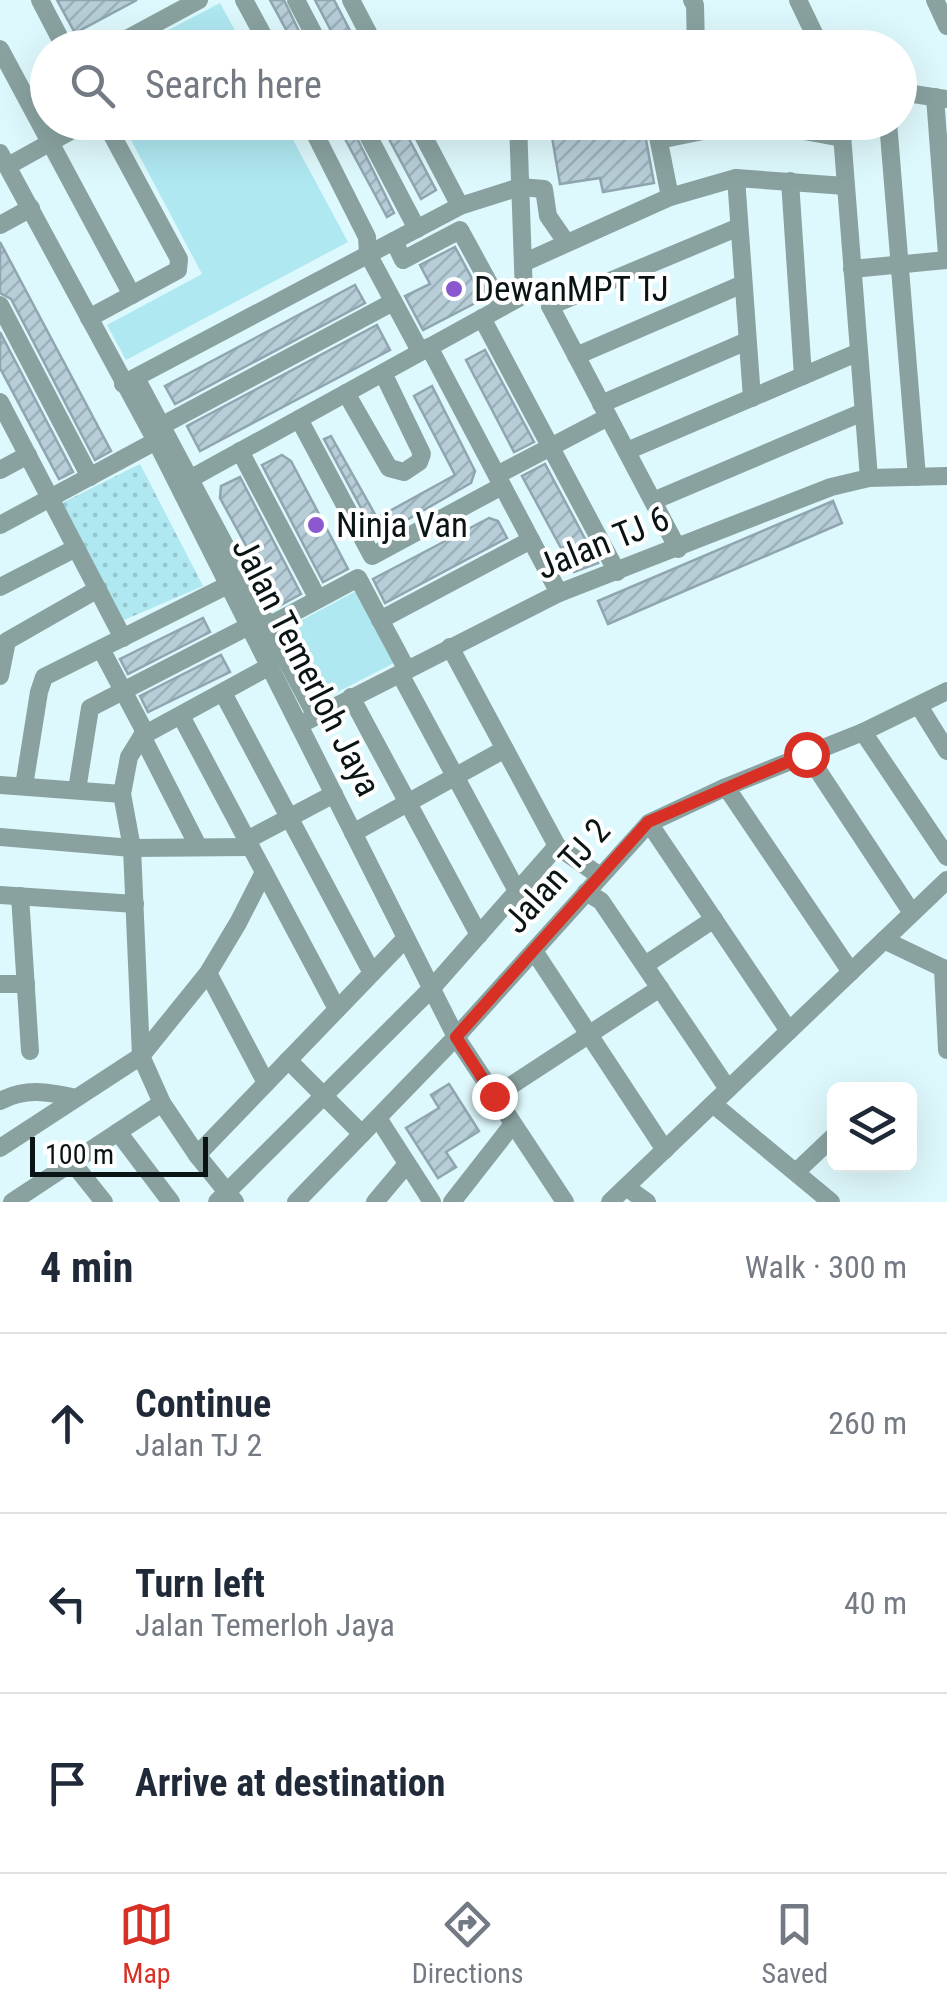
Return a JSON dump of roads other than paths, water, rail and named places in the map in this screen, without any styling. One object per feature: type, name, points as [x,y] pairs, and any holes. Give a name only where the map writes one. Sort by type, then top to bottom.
[{"type":"street","points":[[40,0],[56,30]]},
{"type":"street","points":[[143,30],[199,0]]},
{"type":"street","points":[[244,0],[260,30]]},
{"type":"street","points":[[296,0],[312,30]]},
{"type":"street","points":[[351,0],[367,30]]},
{"type":"street","points":[[798,0],[812,30]]},
{"type":"street","points":[[935,0],[947,26]]},
{"type":"street","points":[[696,30],[697,2]]},
{"type":"street","points":[[0,49],[30,107]]},
{"type":"street","points":[[852,270],[947,258],[941,98]]},
{"type":"street","points":[[47,140],[132,295]]},
{"type":"street","points":[[2,159],[54,140]]},
{"type":"street","points":[[89,318],[178,270],[178,259],[115,140]]},
{"type":"street","points":[[318,140],[367,237],[368,254],[393,302],[500,481],[559,593]]},
{"type":"street","points":[[370,140],[417,229]]},
{"type":"street","points":[[425,140],[460,206]]},
{"type":"street","points":[[519,140],[524,295]]},
{"type":"street","points":[[659,140],[670,197]]},
{"type":"street","points":[[842,140],[868,478]]},
{"type":"street","points":[[889,140],[917,477]]},
{"type":"street","name":"Jalan Temerloh Jaya","points":[[2,159],[89,318],[159,434],[228,585],[257,629],[270,666],[308,721],[334,794],[456,1037],[565,1202]]},
{"type":"street","points":[[523,263],[670,197],[736,178],[846,186]]},
{"type":"street","points":[[736,178],[752,398]]},
{"type":"street","points":[[790,181],[803,376]]},
{"type":"street","points":[[129,381],[460,206],[520,188],[544,189],[548,216],[566,242]]},
{"type":"street","points":[[0,225],[31,208]]},
{"type":"street","points":[[550,306],[739,226]]},
{"type":"street","points":[[394,242],[403,260],[460,230],[502,307]]},
{"type":"street","points":[[576,356],[743,284]]},
{"type":"street","points":[[524,295],[550,306],[678,549]]},
{"type":"street","points":[[308,721],[184,482],[524,295]]},
{"type":"street","points":[[0,525],[393,302]]},
{"type":"street","points":[[0,306],[90,477]]},
{"type":"street","points":[[482,318],[617,572]]},
{"type":"street","points":[[77,790],[90,708],[122,688],[257,629],[358,578],[372,556],[500,481],[605,410],[748,341]]},
{"type":"street","points":[[626,452],[859,352]]},
{"type":"street","points":[[346,393],[389,468],[404,472],[420,462],[422,454],[383,372]]},
{"type":"street","points":[[1,406],[124,638]]},
{"type":"street","points":[[653,501],[863,412]]},
{"type":"street","points":[[299,419],[372,556]]},
{"type":"street","points":[[240,451],[318,599]]},
{"type":"street","points":[[0,470],[28,455]]},
{"type":"street","name":"Jalan TJ 6","points":[[308,721],[559,593],[832,487],[868,478],[947,476]]},
{"type":"street","points":[[380,620],[531,540]]},
{"type":"street","points":[[0,587],[76,548]]},
{"type":"street","points":[[358,578],[455,776],[517,890]]},
{"type":"street","points":[[24,786],[38,692],[44,678],[228,585]]},
{"type":"street","points":[[0,676],[7,641],[98,589]]},
{"type":"street","points":[[450,647],[557,846],[600,876]]},
{"type":"street","points":[[102,649],[198,846]]},
{"type":"street","points":[[270,666],[144,735],[129,757],[122,794],[132,848],[141,1056],[162,1103],[226,1199],[432,989],[557,846]]},
{"type":"street","name":"Jalan TJ 2","points":[[296,1202],[456,1037],[648,822],[726,786],[863,732],[947,691]]},
{"type":"street","points":[[224,693],[372,973]]},
{"type":"street","points":[[351,697],[479,934]]},
{"type":"street","points":[[918,706],[947,751]]},
{"type":"street","points":[[180,716],[337,1009]]},
{"type":"street","points":[[863,732],[947,857]]},
{"type":"street","points":[[353,833],[505,749]]},
{"type":"street","points":[[806,754],[912,913]]},
{"type":"street","points":[[0,785],[122,794]]},
{"type":"street","points":[[726,786],[851,972]]},
{"type":"street","points":[[0,837],[132,848],[249,844],[334,794]]},
{"type":"street","points":[[648,822],[790,1030]]},
{"type":"street","points":[[0,1148],[141,1056],[208,972],[264,872]]},
{"type":"street","points":[[610,1202],[947,880]]},
{"type":"street","points":[[586,892],[601,901],[728,1089]]},
{"type":"street","points":[[0,895],[135,904]]},
{"type":"street","points":[[20,896],[30,1051]]},
{"type":"street","points":[[644,966],[714,918]]},
{"type":"street","points":[[197,1154],[405,939]]},
{"type":"street","points":[[884,940],[945,969],[947,1050]]},
{"type":"street","points":[[534,951],[664,1150]]},
{"type":"street","points":[[208,972],[266,1083]]},
{"type":"street","points":[[0,984],[26,984]]},
{"type":"street","points":[[494,1096],[660,988]]},
{"type":"street","points":[[288,1060],[362,1134]]},
{"type":"street","points":[[0,1101],[45,1091],[76,1098]]},
{"type":"street","points":[[12,1202],[40,1195],[72,1162],[162,1103]]},
{"type":"street","points":[[713,1104],[831,1202]]},
{"type":"street","points":[[378,1118],[432,1202]]},
{"type":"street","points":[[457,1200],[513,1124]]},
{"type":"street","points":[[118,1132],[170,1202]]},
{"type":"street","points":[[796,1172],[827,1143]]},
{"type":"street","points":[[72,1162],[104,1202]]},
{"type":"street","points":[[375,1202],[408,1164]]},
{"type":"street","points":[[626,1187],[647,1202]]},
{"type":"place","name":"DewanMPT TJ","points":[[454,289]]},
{"type":"place","name":"Ninja Van","points":[[316,525]]}]
